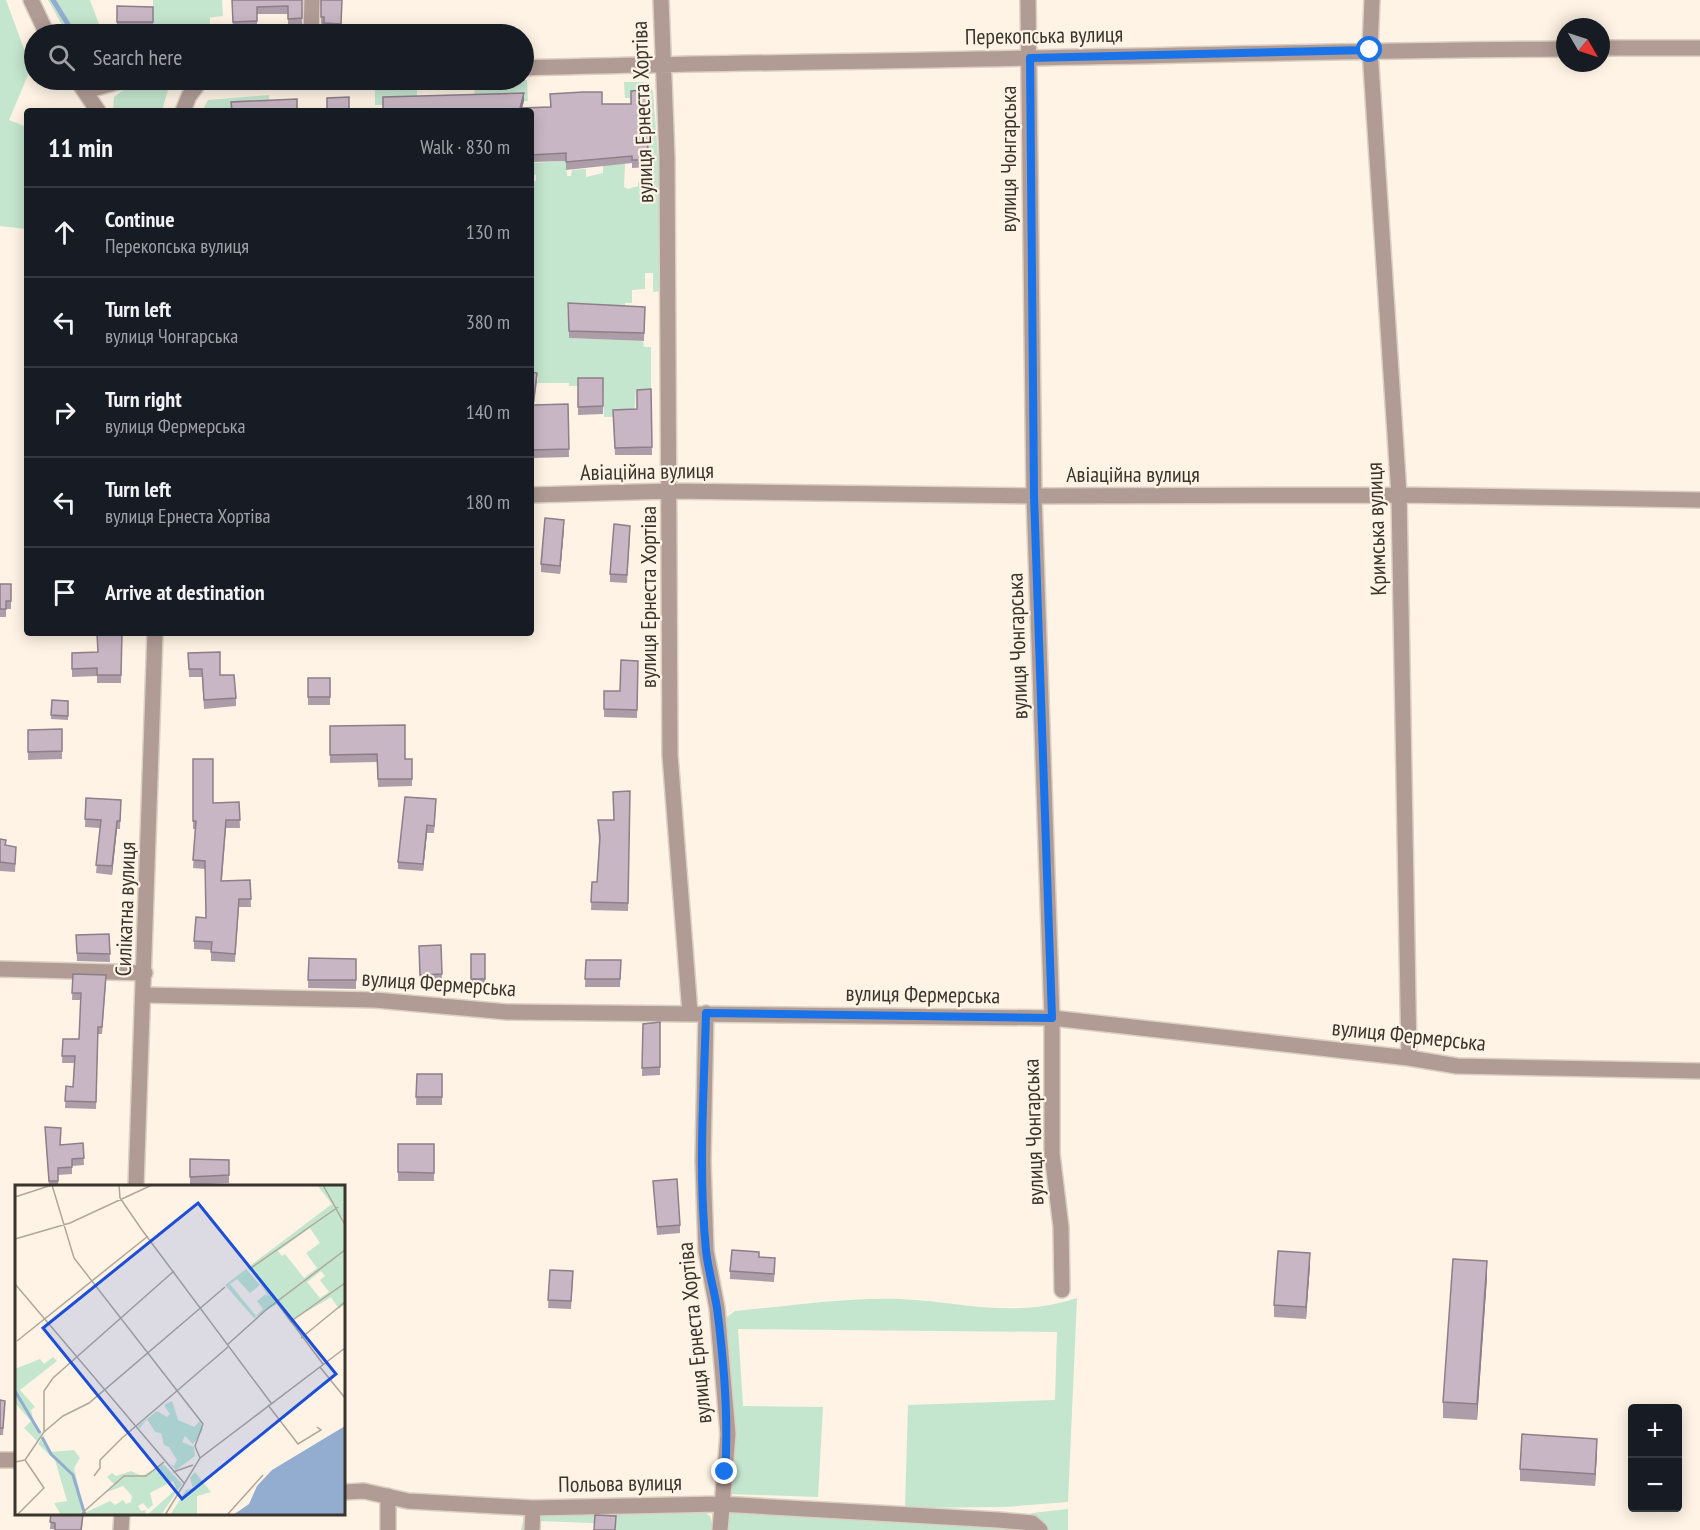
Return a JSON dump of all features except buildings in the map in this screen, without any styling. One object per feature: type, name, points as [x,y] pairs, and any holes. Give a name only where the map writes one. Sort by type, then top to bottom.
[{"type":"street","points":[[31,0],[42,24]]},
{"type":"street","points":[[311,24],[312,0]]},
{"type":"street","name":"вулиця Ернеста Хортіва","points":[[662,0],[667,159],[670,755],[690,1013]]},
{"type":"street","name":"вулиця Чонгарська","points":[[1028,0],[1034,496],[1052,1018],[1053,1154],[1061,1227],[1062,1290]]},
{"type":"street","name":"Кримська вулиця","points":[[1372,0],[1370,50],[1399,495],[1409,1058]]},
{"type":"street","points":[[1610,48],[1700,48]]},
{"type":"street","name":"Перекопська вулиця","points":[[534,68],[663,63],[1370,50],[1556,49]]},
{"type":"street","points":[[83,90],[96,108]]},
{"type":"street","points":[[184,108],[194,90]]},
{"type":"street","name":"Авіаційна вулиця","points":[[534,495],[670,492],[1034,496],[1399,495],[1700,500]]},
{"type":"street","name":"Силікатна вулиця","points":[[136,1185],[155,636]]},
{"type":"street","points":[[0,969],[145,973]]},
{"type":"street","name":"вулиця Фермерська","points":[[144,995],[375,1000],[507,1012],[1052,1018],[1409,1058],[1457,1066],[1700,1071]]},
{"type":"street","name":"вулиця Ернеста Хортіва","points":[[706,1013],[703,1161],[706,1251],[717,1308],[728,1434],[720,1504],[720,1530]]},
{"type":"street","name":"Польова вулиця","points":[[345,1492],[364,1491],[408,1501],[533,1508],[720,1504],[998,1520],[1032,1523],[1040,1530]]},
{"type":"street","points":[[388,1496],[388,1530]]},
{"type":"street","points":[[532,1530],[533,1508]]},
{"type":"street","points":[[121,1530],[122,1515]]},
{"type":"green space","points":[[0,0],[6,0],[24,49],[24,85],[9,120],[24,126],[24,229],[0,226]]},
{"type":"green space","points":[[48,0],[90,0],[99,24],[61,24]]},
{"type":"green space","points":[[153,0],[222,0],[223,16],[206,18],[210,18],[210,24],[153,24]]},
{"type":"green space","points":[[303,0],[307,0],[307,24],[303,24]]},
{"type":"green space","points":[[624,82],[647,82],[653,91],[660,183],[661,291],[653,292],[653,273],[645,273],[645,289],[632,290],[632,303],[625,303],[625,309],[580,310],[579,303],[567,303],[569,338],[643,341],[644,347],[651,347],[651,392],[636,389],[634,416],[604,417],[603,386],[578,379],[578,386],[569,386],[569,383],[537,383],[538,377],[534,376],[534,181],[536,181],[536,175],[534,175],[534,163],[566,161],[567,176],[571,176],[572,170],[586,169],[586,177],[603,173],[603,159],[625,164],[624,187],[628,189],[638,186],[638,182],[650,183],[646,98],[625,98]]},
{"type":"green space","points":[[123,90],[168,90],[163,108],[113,108],[114,97]]},
{"type":"green space","points":[[375,90],[417,90],[417,105],[375,105]]},
{"type":"green space","points":[[474,90],[527,90],[528,101],[475,102]]},
{"type":"green space","points":[[269,95],[269,107],[204,108],[208,100]]},
{"type":"green space","points":[[1077,1298],[1068,1502],[1004,1507],[905,1508],[908,1405],[1055,1400],[1057,1332],[738,1329],[743,1406],[823,1407],[818,1497],[727,1492],[723,1320],[735,1311],[879,1299],[1010,1308],[1053,1304]]},
{"type":"green space","points":[[725,1508],[1033,1530],[723,1530]]},
{"type":"green space","points":[[700,1509],[710,1516],[714,1530],[616,1530],[615,1524],[540,1521],[539,1530],[521,1530],[525,1510]]},
{"type":"green space","points":[[1068,1509],[1068,1530],[1040,1530],[1029,1516],[1032,1513]]},
{"type":"waterway","points":[[53,0],[68,24]]},
{"type":"route","points":[[725,1472],[728,1434],[722,1360],[717,1308],[706,1251],[703,1161],[706,1013],[1052,1018],[1034,496],[1030,58],[1370,50]]}]
